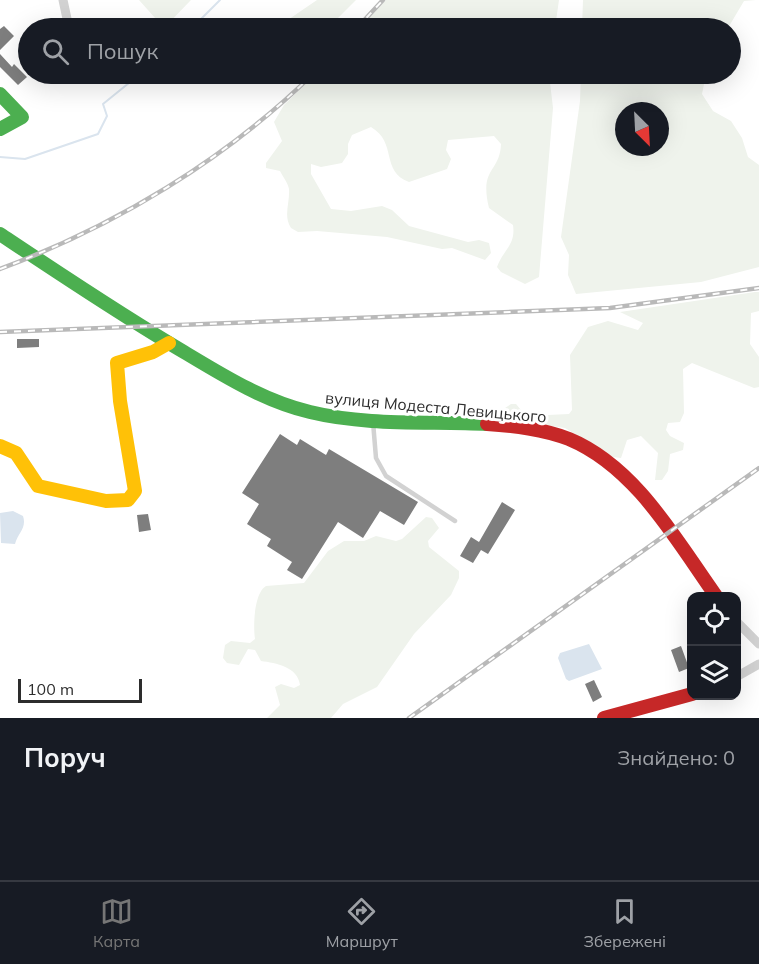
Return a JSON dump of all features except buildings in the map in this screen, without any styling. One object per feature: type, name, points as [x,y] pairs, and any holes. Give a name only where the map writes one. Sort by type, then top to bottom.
[{"type":"street","points":[[63,0],[67,18]]},
{"type":"street","points":[[0,94],[22,117],[0,129]]},
{"type":"street","name":"вулиця Модеста Левицького","points":[[0,234],[170,343],[254,393],[333,417],[518,428],[539,430],[571,439],[610,463],[627,480],[650,506],[712,592]]},
{"type":"street","points":[[0,446],[16,453],[38,486],[121,503],[130,499],[135,491],[117,383],[117,363],[153,352],[170,343]]},
{"type":"street","points":[[741,626],[759,644]]},
{"type":"street","points":[[741,674],[759,664]]},
{"type":"street","points":[[604,718],[687,694]]},
{"type":"lane","points":[[373,419],[376,458],[386,476],[455,521]]},
{"type":"shaded area","points":[[139,0],[191,0],[174,18],[155,18]]},
{"type":"shaded area","points":[[317,0],[356,0],[338,18],[291,18]]},
{"type":"shaded area","points":[[386,0],[559,0],[556,18],[369,18]]},
{"type":"shaded area","points":[[583,0],[756,0],[744,1],[734,18],[582,18]]},
{"type":"shaded area","points":[[306,84],[550,84],[553,108],[539,277],[525,284],[501,272],[497,267],[513,238],[513,225],[489,208],[488,177],[500,153],[501,144],[494,136],[448,140],[446,150],[451,159],[447,169],[409,182],[395,171],[384,141],[371,127],[352,135],[348,144],[348,154],[342,163],[321,167],[311,164],[311,174],[331,209],[351,211],[382,206],[392,210],[409,226],[468,242],[479,240],[489,243],[491,253],[485,260],[452,248],[442,249],[387,237],[317,231],[298,232],[291,228],[287,219],[288,184],[280,171],[266,168],[266,163],[282,141],[274,122],[284,105]]},
{"type":"shaded area","points":[[581,84],[704,84],[702,94],[713,111],[731,121],[742,138],[748,157],[759,165],[759,267],[701,282],[576,294],[568,275],[569,255],[561,237]]},
{"type":"shaded area","points":[[759,292],[759,311],[751,313],[750,344],[759,357],[759,387],[754,388],[692,363],[683,369],[684,413],[680,422],[668,423],[666,430],[670,436],[684,443],[683,450],[670,454],[668,471],[662,480],[655,480],[658,453],[641,436],[627,440],[621,458],[613,457],[565,428],[512,420],[505,414],[505,408],[516,404],[526,416],[569,414],[572,410],[570,355],[588,327],[608,321],[638,330],[643,323],[620,312]]},
{"type":"shaded area","points":[[13,511],[23,516],[23,527],[15,544],[1,543],[0,513]]},
{"type":"shaded area","points":[[426,517],[432,518],[439,528],[428,541],[429,547],[459,571],[459,578],[451,595],[414,634],[377,687],[343,704],[331,718],[267,718],[280,705],[275,687],[281,684],[294,688],[300,685],[295,674],[285,667],[261,661],[255,650],[248,649],[239,665],[227,663],[223,658],[225,645],[231,641],[250,643],[255,639],[255,610],[262,590],[266,586],[304,583],[328,551],[344,541],[364,541],[376,536],[396,541],[402,539]]},
{"type":"shaded area","points":[[589,644],[602,669],[569,681],[566,679],[558,658],[560,653]]},
{"type":"waterway","points":[[202,18],[220,0]]},
{"type":"waterway","points":[[0,157],[25,159],[98,134],[107,116],[103,104],[128,84]]},
{"type":"railway","points":[[366,18],[383,0]]},
{"type":"railway","points":[[0,269],[85,232],[167,188],[243,135],[302,84]]},
{"type":"railway","points":[[0,332],[610,308],[759,288]]},
{"type":"railway","points":[[409,718],[759,468]]},
{"type":"traffic: fast","points":[[0,94],[22,117],[0,129]]},
{"type":"traffic: fast","points":[[0,234],[160,338],[260,395],[310,412],[354,419],[487,424]]},
{"type":"traffic: slow","points":[[0,446],[16,453],[38,486],[106,501],[128,500],[135,491],[120,401],[117,363],[153,352],[169,343]]},
{"type":"traffic: jam","points":[[487,424],[529,428],[569,439],[593,451],[615,467],[653,507],[713,592]]},
{"type":"traffic: jam","points":[[604,718],[687,695]]}]
